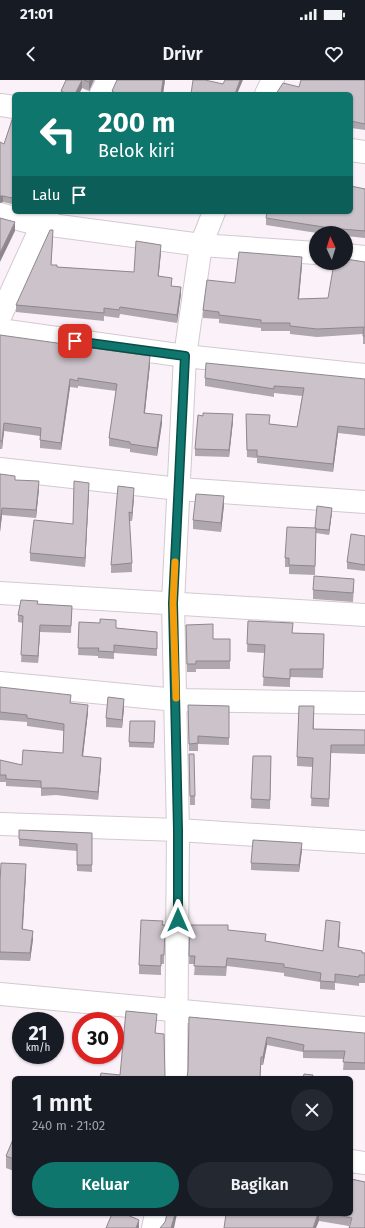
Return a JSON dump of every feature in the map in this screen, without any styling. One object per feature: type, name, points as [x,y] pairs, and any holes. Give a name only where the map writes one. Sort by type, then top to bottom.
[{"type":"street","points":[[102,92],[108,80]]},
{"type":"street","points":[[267,92],[273,80]]},
{"type":"street","points":[[0,105],[12,107]]},
{"type":"street","points":[[353,150],[365,152]]},
{"type":"street","points":[[0,214],[29,222],[45,218],[201,245],[309,253]]},
{"type":"street","points":[[176,1076],[178,830],[173,603],[185,356],[201,245],[213,214]]},
{"type":"street","points":[[0,317],[45,218]]},
{"type":"street","points":[[353,256],[365,257]]},
{"type":"street","points":[[0,330],[185,356],[365,375]]},
{"type":"street","points":[[0,470],[179,489],[365,502]]},
{"type":"street","points":[[0,592],[365,615]]},
{"type":"street","points":[[0,683],[176,700],[365,703]]},
{"type":"street","points":[[0,824],[178,830],[365,842]]},
{"type":"street","points":[[0,994],[365,1028]]},
{"type":"street","points":[[353,1161],[365,1163]]},
{"type":"street","points":[[153,1228],[156,1216]]},
{"type":"building","points":[[66,80],[82,80],[76,92],[61,91]]},
{"type":"building","points":[[117,80],[163,80],[161,92],[112,91]]},
{"type":"building","points":[[193,80],[205,80],[223,84],[225,80],[240,80],[236,92],[191,92]]},
{"type":"building","points":[[301,80],[365,80],[365,124],[353,121],[353,92],[277,92],[283,83],[299,87]]},
{"type":"building","points":[[12,120],[12,198],[0,196],[0,142],[4,144]]},
{"type":"building","points":[[353,186],[365,189],[365,231],[353,230],[353,226],[317,226],[266,218],[267,214],[353,214]]},
{"type":"building","points":[[0,218],[15,222],[0,253]]},
{"type":"building","points":[[50,230],[53,230],[51,265],[57,265],[57,267],[134,272],[136,241],[161,245],[158,276],[172,278],[171,286],[181,287],[177,315],[120,307],[119,310],[104,308],[104,313],[16,305]]},
{"type":"building","points":[[239,252],[302,257],[298,299],[328,298],[333,270],[353,270],[353,260],[365,262],[365,336],[363,336],[364,327],[317,329],[290,326],[290,323],[261,323],[261,320],[219,315],[219,312],[203,310],[207,280],[235,283]]},
{"type":"building","points":[[0,335],[150,356],[144,413],[162,415],[157,448],[130,444],[130,442],[109,438],[117,384],[78,378],[78,381],[70,379],[61,443],[40,440],[41,428],[4,423],[2,441],[0,441]]},
{"type":"building","points":[[206,363],[365,379],[365,429],[338,426],[333,464],[257,456],[257,450],[247,450],[246,414],[270,415],[269,424],[297,427],[304,388],[274,386],[274,389],[205,378]]},
{"type":"building","points":[[203,413],[233,414],[229,450],[195,449],[198,415],[203,416]]},
{"type":"building","points":[[0,474],[15,476],[15,480],[39,481],[36,510],[2,508],[0,524]]},
{"type":"building","points":[[74,481],[89,483],[85,558],[30,553],[34,520],[73,524]]},
{"type":"building","points":[[118,486],[134,488],[132,513],[129,512],[132,563],[111,565]]},
{"type":"building","points":[[196,494],[224,496],[221,523],[193,520]]},
{"type":"building","points":[[317,506],[332,508],[329,530],[316,529],[315,527]]},
{"type":"building","points":[[287,527],[316,528],[315,566],[289,565],[289,558],[285,558]]},
{"type":"building","points":[[351,534],[365,536],[365,565],[347,562]]},
{"type":"building","points":[[314,576],[354,579],[353,593],[313,590]]},
{"type":"building","points":[[21,600],[38,601],[37,604],[72,606],[71,626],[40,625],[38,656],[21,655],[23,616],[18,615]]},
{"type":"building","points":[[100,619],[116,620],[116,628],[157,632],[157,649],[114,645],[114,652],[98,651],[99,648],[78,648],[79,622],[100,623]]},
{"type":"building","points":[[248,621],[293,623],[292,633],[324,634],[323,669],[290,669],[290,679],[263,677],[265,645],[247,644]]},
{"type":"building","points":[[213,624],[213,639],[230,639],[230,661],[196,661],[196,664],[187,664],[186,625]]},
{"type":"building","points":[[0,687],[71,695],[70,703],[88,705],[82,756],[101,758],[98,792],[41,788],[41,781],[6,779],[6,775],[0,775],[0,760],[22,765],[23,750],[63,753],[64,724],[27,718],[27,715],[0,712]]},
{"type":"building","points":[[108,697],[124,699],[122,720],[106,718]]},
{"type":"building","points":[[188,705],[229,706],[229,738],[198,736],[198,743],[189,744]]},
{"type":"building","points":[[299,706],[314,706],[313,729],[365,730],[365,745],[331,745],[329,799],[311,798],[313,758],[297,757]]},
{"type":"building","points":[[130,721],[155,721],[154,743],[129,742]]},
{"type":"building","points":[[189,754],[194,754],[195,796],[190,796]]},
{"type":"building","points":[[253,756],[271,756],[270,800],[251,799]]},
{"type":"building","points":[[19,830],[92,833],[92,865],[77,865],[77,844],[19,839]]},
{"type":"building","points":[[253,840],[302,843],[299,865],[251,863]]},
{"type":"building","points":[[1,863],[26,864],[22,929],[33,931],[30,953],[0,952]]},
{"type":"building","points":[[141,920],[163,921],[162,925],[165,925],[164,955],[161,955],[161,966],[139,965]]},
{"type":"building","points":[[326,920],[340,922],[338,947],[362,951],[362,953],[365,953],[365,975],[359,975],[359,977],[335,974],[335,982],[320,981],[321,973],[284,967],[284,964],[227,958],[226,967],[194,966],[195,956],[189,956],[190,925],[228,925],[228,930],[266,934],[265,941],[323,951]]},
{"type":"building","points":[[126,1011],[157,1014],[155,1033],[164,1034],[165,1076],[100,1076],[101,1073],[120,1075],[121,1064],[124,1064]]},
{"type":"building","points":[[189,1017],[365,1033],[365,1063],[343,1062],[345,1051],[303,1051],[304,1045],[267,1037],[263,1057],[261,1057],[260,1076],[187,1076]]},
{"type":"building","points":[[304,1074],[313,1075],[313,1076],[304,1076]]},
{"type":"building","points":[[12,1142],[12,1158],[6,1156]]},
{"type":"building","points":[[353,1179],[365,1182],[365,1228],[349,1228],[352,1218],[342,1216],[353,1216]]},
{"type":"building","points":[[111,1216],[130,1216],[139,1220],[136,1228],[106,1228]]},
{"type":"building","points":[[166,1216],[174,1216],[171,1228],[160,1228],[165,1222]]},
{"type":"building","points":[[226,1216],[317,1216],[313,1228],[224,1228]]},
{"type":"slow traffic","points":[[175,562],[173,603],[176,698]]},
{"type":"route","points":[[75,341],[185,356],[173,603],[176,700],[178,920]]}]
